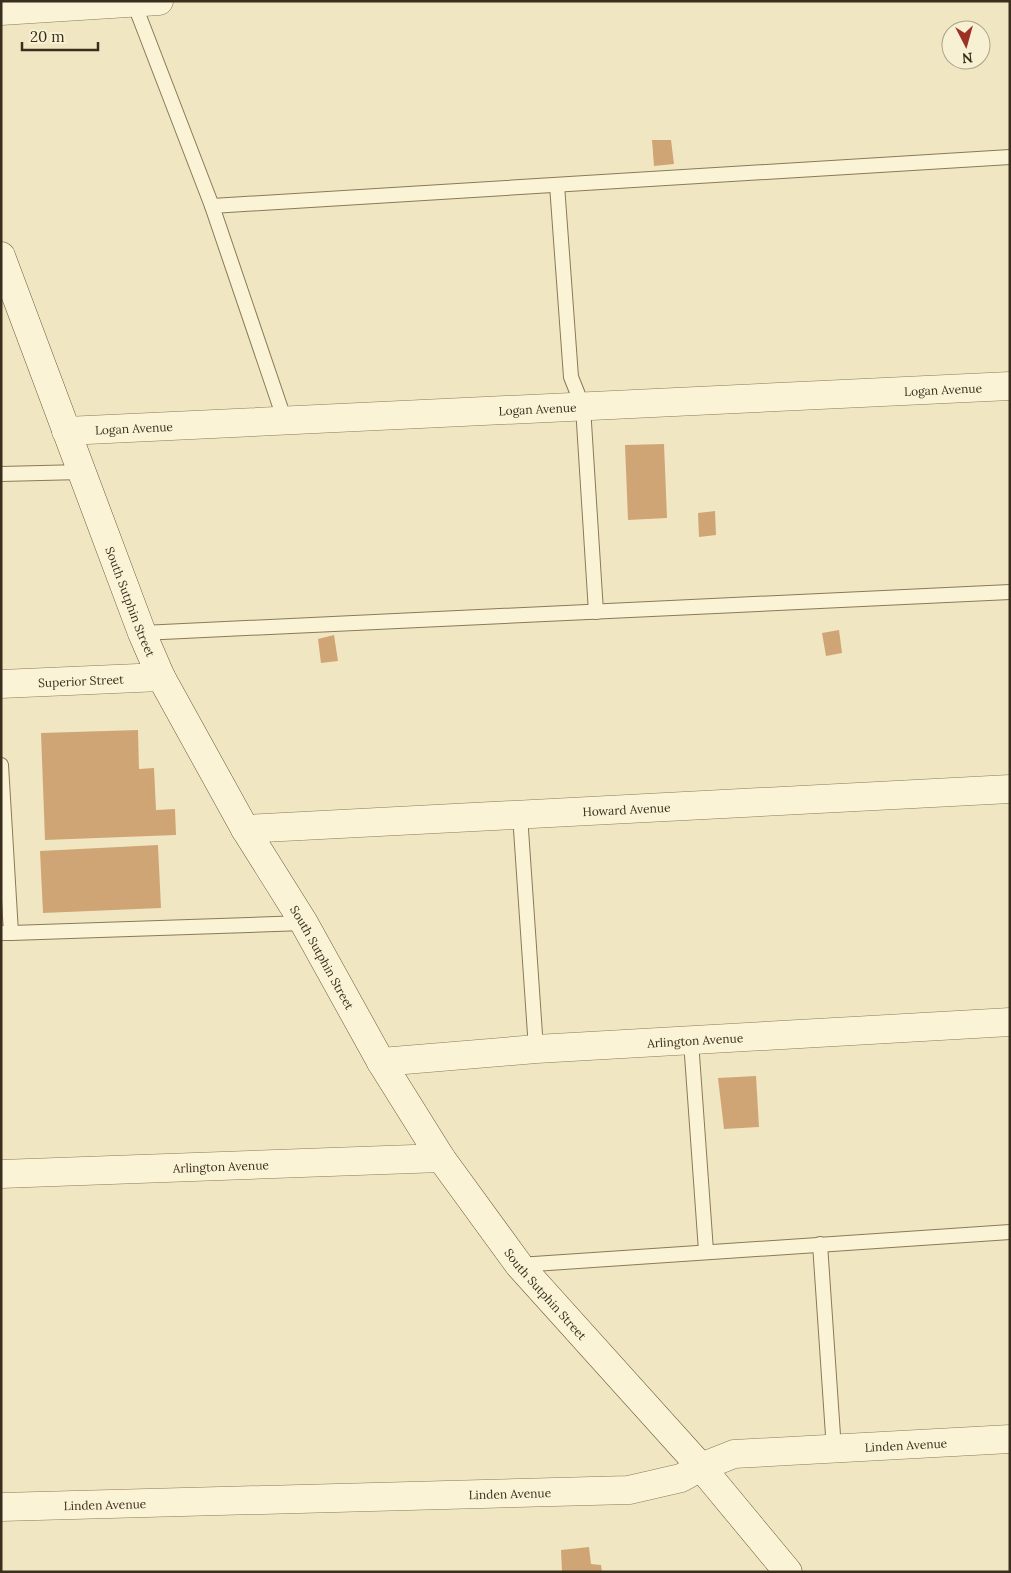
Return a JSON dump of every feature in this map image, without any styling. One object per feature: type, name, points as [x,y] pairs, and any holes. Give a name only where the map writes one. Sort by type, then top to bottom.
[{"type":"street","points":[[1,11],[146,2]]},
{"type":"street","name":"South Sutphin Street","points":[[1,256],[9,298],[66,431],[142,633],[161,677],[245,829],[304,922],[381,1062],[441,1158],[519,1265],[701,1467],[788,1572]]},
{"type":"street","name":"Logan Avenue","points":[[66,431],[1010,386]]},
{"type":"street","name":"Superior Street","points":[[1,684],[161,677]]},
{"type":"street","name":"Howard Avenue","points":[[245,829],[1010,789]]},
{"type":"street","name":"Arlington Avenue","points":[[381,1062],[536,1049],[1010,1022]]},
{"type":"street","name":"Arlington Avenue","points":[[1,1174],[441,1158]]},
{"type":"street","name":"Linden Avenue","points":[[1,1507],[629,1490],[681,1478],[701,1467],[734,1454],[1010,1439]]},
{"type":"lane","points":[[146,2],[212,206],[285,421]]},
{"type":"lane","points":[[212,206],[1010,157]]},
{"type":"lane","points":[[557,185],[571,377],[583,407],[596,612]]},
{"type":"lane","points":[[1,474],[82,472]]},
{"type":"lane","points":[[142,633],[1010,592]]},
{"type":"lane","points":[[1,765],[6,933],[304,922]]},
{"type":"lane","points":[[520,815],[536,1049]]},
{"type":"lane","points":[[690,1041],[706,1251]]},
{"type":"lane","points":[[519,1265],[1010,1232]]},
{"type":"lane","points":[[820,1244],[834,1450]]},
{"type":"building","points":[[652,140],[671,140],[674,164],[654,166]]},
{"type":"building","points":[[664,444],[667,518],[628,520],[625,445]]},
{"type":"building","points":[[715,511],[716,535],[699,537],[698,513]]},
{"type":"building","points":[[839,630],[842,653],[826,656],[822,633]]},
{"type":"building","points":[[334,635],[338,661],[321,663],[318,639]]},
{"type":"building","points":[[138,730],[139,769],[154,768],[156,810],[175,809],[176,835],[45,840],[41,733]]},
{"type":"building","points":[[158,845],[161,908],[43,913],[40,851]]},
{"type":"building","points":[[756,1076],[759,1127],[724,1129],[718,1078]]},
{"type":"building","points":[[589,1547],[591,1564],[601,1565],[602,1572],[562,1572],[561,1550]]}]
